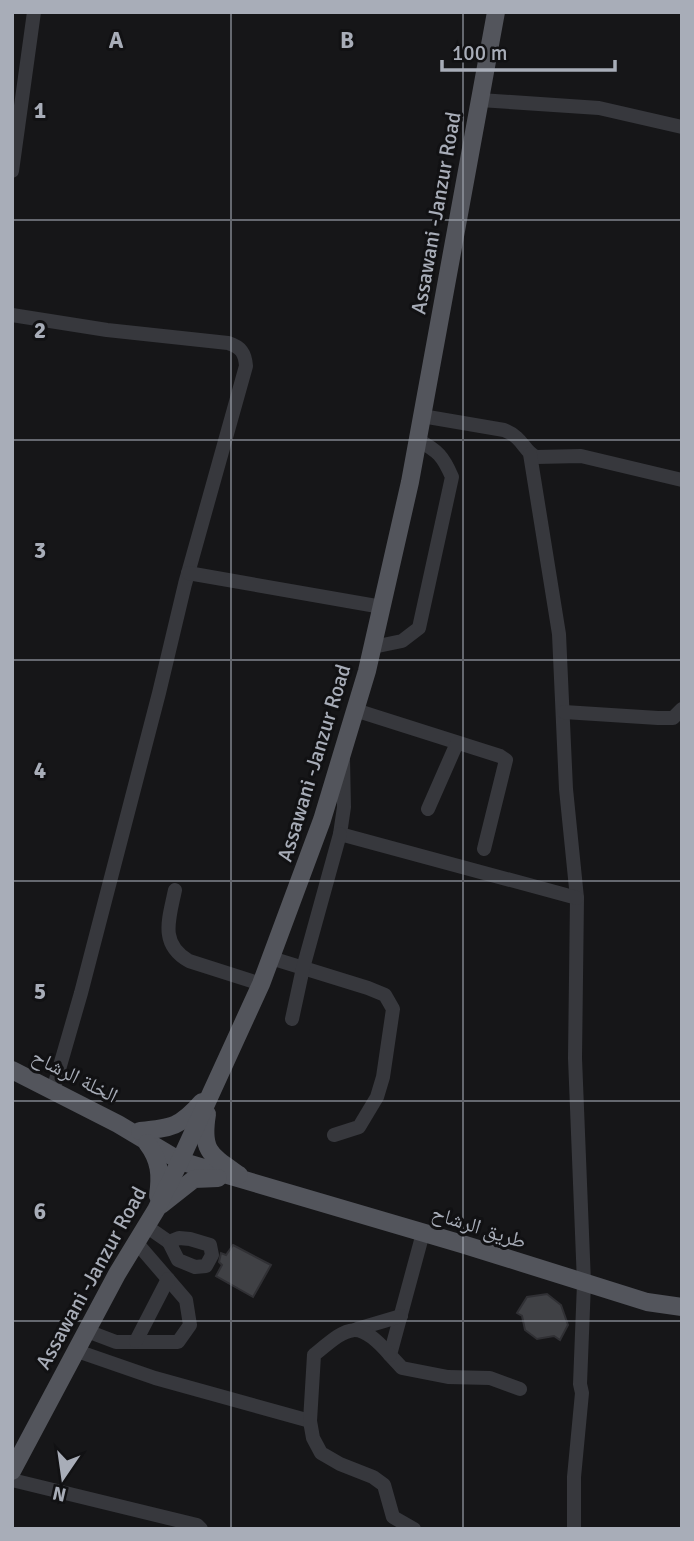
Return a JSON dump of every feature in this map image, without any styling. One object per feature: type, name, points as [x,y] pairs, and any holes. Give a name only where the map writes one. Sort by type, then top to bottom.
[{"type":"main road","name":"Assawani -Janzur Road","points":[[12,1471],[156,1210],[183,1155],[261,984],[304,872],[355,710],[382,607],[418,440],[496,12]]},
{"type":"main road","name":"الخلة الرشاح","points":[[12,1070],[183,1155]]},
{"type":"main road","points":[[156,1210],[160,1169],[156,1155],[142,1135],[171,1128],[182,1122],[211,1091]]},
{"type":"main road","points":[[211,1091],[204,1132],[206,1144],[217,1159],[238,1177]]},
{"type":"main road","name":"طريق الرشاح","points":[[183,1155],[263,1185],[584,1283],[647,1302],[682,1307]]},
{"type":"main road","points":[[156,1210],[194,1179],[238,1177]]},
{"type":"street","points":[[12,171],[34,12]]},
{"type":"street","points":[[480,100],[598,107],[682,127]]},
{"type":"street","points":[[12,315],[107,330],[228,343],[242,350],[246,366],[188,573],[159,693],[53,1090]]},
{"type":"street","points":[[422,416],[504,430],[522,440],[530,454],[559,634],[566,789],[577,898],[575,1058],[584,1283],[580,1384],[582,1393],[574,1477],[574,1529]]},
{"type":"street","points":[[373,647],[402,641],[419,628],[422,615],[452,477],[444,458],[418,440]]},
{"type":"street","points":[[530,454],[544,458],[556,455],[581,456],[682,480]]},
{"type":"street","points":[[188,573],[382,607]]},
{"type":"street","points":[[564,712],[673,718],[682,709]]},
{"type":"street","points":[[355,710],[506,760],[484,849]]},
{"type":"street","points":[[428,809],[457,743]]},
{"type":"street","points":[[292,1019],[303,968],[340,834],[344,807],[342,752]]},
{"type":"street","points":[[340,834],[577,898]]},
{"type":"street","points":[[174,890],[168,929],[171,944],[180,956],[261,984]]},
{"type":"street","points":[[271,958],[385,995],[393,1009],[383,1077],[377,1097],[359,1127],[334,1135]]},
{"type":"street","points":[[390,1355],[423,1233]]},
{"type":"street","points":[[141,1234],[169,1242]]},
{"type":"street","points":[[87,1331],[117,1342],[178,1342],[190,1325],[186,1300],[168,1279],[141,1234]]},
{"type":"street","points":[[136,1341],[168,1279]]},
{"type":"street","points":[[401,1316],[344,1331],[314,1355],[310,1421],[313,1438],[321,1453],[340,1465],[373,1477],[384,1485],[393,1517],[414,1529]]},
{"type":"street","points":[[357,1329],[376,1338],[402,1368],[447,1377],[490,1378],[520,1389]]},
{"type":"street","points":[[76,1351],[155,1378],[310,1421]]},
{"type":"street","points":[[12,1480],[197,1525],[201,1529]]},
{"type":"building","points":[[233,1245],[271,1265],[253,1297],[216,1276],[222,1265],[219,1262],[221,1253],[226,1255]]},
{"type":"building","points":[[547,1294],[561,1305],[568,1325],[560,1340],[554,1336],[537,1339],[525,1330],[522,1316],[517,1313],[527,1297]]}]
